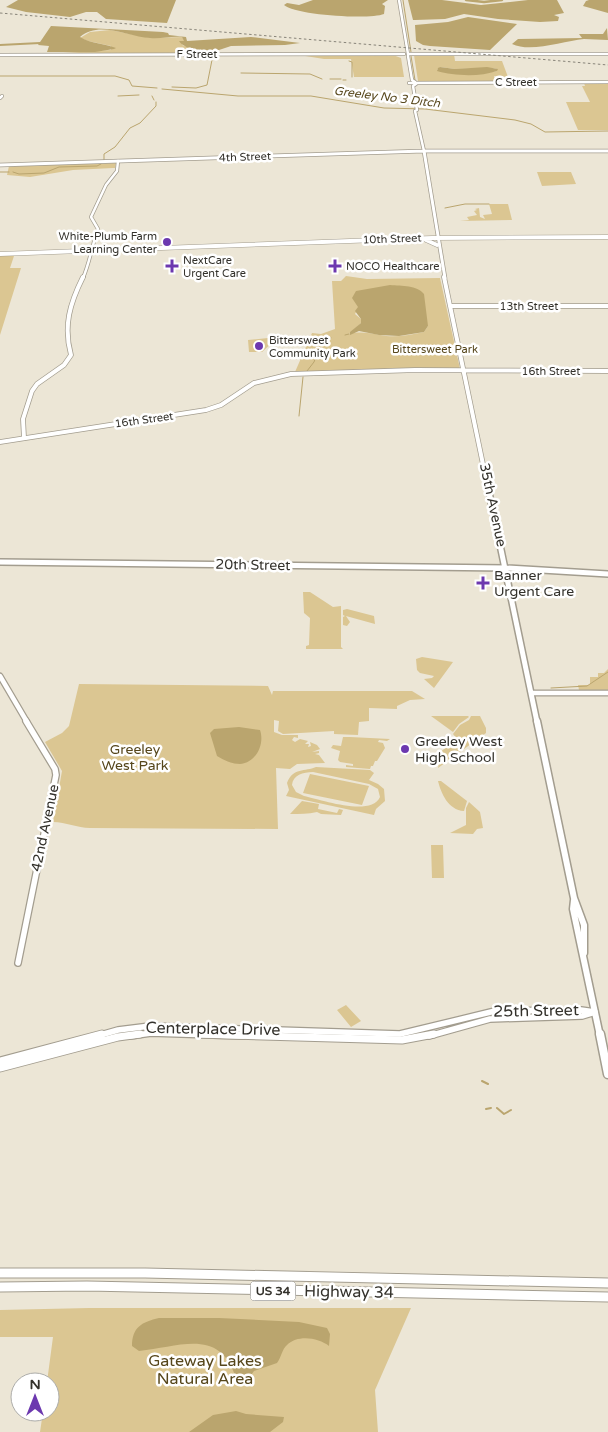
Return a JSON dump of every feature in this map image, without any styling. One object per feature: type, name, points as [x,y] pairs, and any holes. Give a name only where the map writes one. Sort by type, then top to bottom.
[{"type":"main road","name":"4th Street","points":[[0,165],[416,151],[608,151]]},
{"type":"main road","name":"35th Avenue","points":[[424,151],[436,238],[574,898],[579,908],[586,944],[584,953],[608,1074]]},
{"type":"main road","points":[[436,232],[443,236],[458,237]]},
{"type":"main road","name":"10th Street","points":[[176,249],[458,237],[608,238]]},
{"type":"main road","points":[[558,239],[572,237]]},
{"type":"main road","points":[[578,239],[593,237]]},
{"type":"main road","name":"10th Street","points":[[0,254],[57,253],[91,248],[122,251],[436,238],[608,238]]},
{"type":"main road","points":[[417,240],[429,241],[438,245]]},
{"type":"main road","name":"16th Street","points":[[0,442],[200,412],[221,405],[248,386],[280,376],[464,371],[608,371]]},
{"type":"main road","name":"20th Street","points":[[0,562],[506,568],[585,574],[608,572]]},
{"type":"main road","name":"Highway 34","points":[[0,1273],[145,1273],[608,1283]]},
{"type":"main road","points":[[497,1280],[500,1276],[608,1278]]},
{"type":"main road","name":"Highway 34","points":[[0,1287],[87,1286],[608,1297]]},
{"type":"main road","points":[[546,1297],[608,1301]]},
{"type":"street","points":[[399,0],[406,59],[415,109]]},
{"type":"street","name":"F Street","points":[[0,54],[608,54]]},
{"type":"street","points":[[406,55],[412,80],[416,83],[413,86],[415,109]]},
{"type":"street","name":"C Street","points":[[410,83],[608,82]]},
{"type":"street","name":"35th Avenue","points":[[415,109],[424,151]]},
{"type":"street","points":[[416,151],[422,146]]},
{"type":"street","points":[[24,438],[21,429],[22,418],[32,392],[41,381],[67,363],[71,357],[72,351],[67,340],[71,301],[89,265],[91,248],[98,229],[91,217],[107,182],[118,171],[118,161]]},
{"type":"street","name":"13th Street","points":[[451,306],[608,306]]},
{"type":"street","name":"42nd Avenue","points":[[0,676],[55,769],[56,775],[18,962]]},
{"type":"street","points":[[532,693],[608,693]]},
{"type":"street","name":"25th Street","points":[[309,1034],[402,1040],[424,1037],[490,1019],[582,1016],[595,1012]]},
{"type":"street","name":"Centerplace Drive","points":[[0,1061],[136,1027],[179,1026],[309,1034]]},
{"type":"street","name":"Centerplace Drive","points":[[0,1068],[118,1037],[150,1033],[309,1034]]},
{"type":"green space","points":[[110,30],[151,38],[182,37],[185,41],[182,45],[191,48],[193,51],[205,52],[205,54],[47,54],[111,50],[111,46],[80,38],[90,32]]},
{"type":"green space","points":[[454,54],[455,61],[502,61],[508,77],[494,76],[495,80],[509,81],[418,81],[414,55]],"holes":[[[440,67],[455,69],[493,68],[497,69],[497,71],[467,74],[437,70]]]},
{"type":"green space","points":[[299,55],[393,55],[401,58],[404,77],[354,77],[351,59],[324,59]]},
{"type":"green space","points":[[584,83],[608,83],[608,130],[578,130],[566,102],[590,102],[582,86],[585,86]]},
{"type":"green space","points":[[116,163],[115,168],[73,170],[30,177],[7,175],[9,166]]},
{"type":"green space","points":[[537,172],[571,172],[576,184],[542,186]]},
{"type":"green space","points":[[489,204],[508,204],[512,220],[460,221],[469,220],[467,217],[477,215],[474,211],[479,208],[480,217],[485,219],[483,215],[492,214]]},
{"type":"green space","points":[[0,256],[14,256],[10,268],[21,268],[0,335]]},
{"type":"green space","name":"Bittersweet Park","points":[[346,276],[367,279],[440,278],[460,369],[295,372],[312,333],[321,334],[335,329],[332,281],[341,281]],"holes":[[[355,301],[428,326],[424,332],[402,336],[385,336],[361,332],[349,334],[361,323],[361,319],[355,314],[359,307]]]},
{"type":"green space","name":"Bittersweet Community Park","points":[[268,338],[275,340],[262,352],[249,352],[248,340]]},
{"type":"green space","points":[[303,592],[310,592],[333,607],[341,606],[341,647],[343,649],[306,649],[306,646],[309,645],[310,618],[304,613]]},
{"type":"green space","points":[[347,609],[374,616],[375,624],[346,616],[350,622],[347,626],[343,625],[343,617],[345,616],[343,615],[343,610]]},
{"type":"green space","points":[[422,657],[453,662],[434,688],[424,679],[434,676],[420,673],[417,670],[416,659]]},
{"type":"green space","points":[[608,669],[608,690],[579,690],[578,685],[590,685],[590,677],[598,677],[598,673],[604,673]]},
{"type":"green space","name":"Greeley West Park","points":[[79,684],[268,686],[272,695],[273,691],[412,691],[425,699],[410,700],[397,706],[397,709],[369,708],[369,721],[359,722],[358,735],[334,734],[334,731],[283,734],[278,731],[279,721],[274,720],[274,732],[282,735],[298,735],[298,738],[294,737],[292,740],[295,742],[300,739],[308,741],[305,744],[309,744],[308,747],[311,746],[310,742],[317,745],[320,749],[312,752],[319,751],[319,753],[315,754],[319,755],[325,763],[297,764],[290,769],[276,768],[278,829],[90,828],[53,822],[62,771],[45,742],[62,733],[69,726]]},
{"type":"green space","points":[[431,716],[469,717],[459,724],[453,732]]},
{"type":"green space","points":[[471,716],[480,716],[486,728],[486,733],[438,768],[439,753],[457,739],[453,734]]},
{"type":"green space","points":[[343,737],[390,739],[387,741],[379,740],[378,742],[383,743],[385,748],[370,769],[346,767],[346,765],[353,766],[353,764],[338,760],[340,751],[331,748],[333,745],[341,746]]},
{"type":"green space","points":[[312,768],[370,770],[374,773],[369,780],[384,789],[385,801],[376,809],[374,815],[286,796],[289,790],[287,783],[293,774]],"holes":[[[313,772],[369,784],[378,789],[380,797],[375,803],[357,807],[304,796],[296,792],[292,785],[294,779],[299,775]]]},
{"type":"green space","points":[[310,774],[369,786],[362,805],[303,793]]},
{"type":"green space","points":[[438,781],[441,781],[467,801],[464,811],[454,808],[446,800]]},
{"type":"green space","points":[[302,801],[319,804],[318,809],[337,813],[339,809],[343,810],[341,815],[317,812],[290,814]]},
{"type":"green space","points":[[469,802],[480,812],[483,828],[477,829],[473,834],[450,833],[466,825],[466,808]]},
{"type":"green space","points":[[431,845],[443,845],[444,878],[432,878]]},
{"type":"green space","points":[[346,1005],[361,1021],[351,1027],[337,1010]]},
{"type":"green space","name":"Gateway Lakes Natural Area","points":[[89,1308],[411,1308],[375,1390],[378,1432],[40,1432],[42,1422],[60,1422],[60,1372],[48,1372],[53,1337],[0,1337],[0,1310]]},
{"type":"shaded area","points":[[18,0],[176,0],[167,23],[106,19],[97,12],[86,12],[70,17],[26,12],[6,7]]},
{"type":"shaded area","points":[[313,0],[388,0],[382,4],[385,6],[384,14],[364,17],[317,14],[291,9],[284,5],[287,3],[299,5]]},
{"type":"shaded area","points":[[408,0],[442,0],[481,5],[528,0],[557,0],[564,13],[554,15],[559,17],[558,21],[540,22],[464,14],[445,19],[413,20]]},
{"type":"shaded area","points":[[589,0],[608,0],[608,13],[583,6]]},
{"type":"shaded area","points":[[468,17],[517,24],[490,50],[430,46],[416,41],[415,25],[448,22]]},
{"type":"shaded area","points":[[51,26],[163,32],[169,35],[186,37],[187,41],[251,37],[300,43],[231,46],[216,51],[193,52],[179,41],[184,41],[182,37],[150,38],[114,31],[96,30],[80,37],[116,48],[95,52],[47,52],[49,46],[38,45]]},
{"type":"shaded area","points":[[607,28],[608,40],[584,39],[538,47],[512,44],[518,39],[582,38],[579,34],[603,34]]},
{"type":"shaded area","points":[[440,67],[455,69],[487,67],[498,69],[490,73],[467,75],[437,71]]},
{"type":"shaded area","points":[[390,285],[413,287],[424,294],[428,326],[424,332],[399,336],[359,331],[350,335],[350,332],[361,323],[361,319],[355,311],[358,307],[352,298],[356,291]]},
{"type":"shaded area","points":[[239,727],[260,730],[261,735],[258,752],[251,760],[240,764],[231,763],[217,756],[210,733],[214,729]]},
{"type":"shaded area","points":[[159,1318],[219,1318],[299,1322],[327,1328],[330,1334],[329,1346],[314,1339],[297,1339],[285,1347],[277,1363],[254,1371],[244,1385],[237,1382],[230,1364],[221,1353],[210,1347],[198,1344],[185,1344],[139,1351],[132,1346],[134,1334],[139,1326]]},
{"type":"shaded area","points":[[236,1411],[246,1414],[284,1417],[283,1422],[270,1432],[189,1432],[213,1415]]},
{"type":"waterway","points":[[403,0],[411,52]]},
{"type":"waterway","points":[[466,0],[484,2],[502,0]]},
{"type":"waterway","points":[[0,45],[40,43]]},
{"type":"waterway","points":[[172,87],[196,88],[207,85],[213,55]]},
{"type":"waterway","points":[[411,56],[415,80]]},
{"type":"waterway","points":[[349,61],[352,62],[352,77]]},
{"type":"waterway","points":[[241,73],[310,74],[322,79]]},
{"type":"waterway","name":"Greeley No 3 Ditch","points":[[0,76],[115,76],[129,80],[132,86],[157,88]]},
{"type":"waterway","points":[[330,79],[341,79]]},
{"type":"waterway","name":"Greeley No 3 Ditch","points":[[162,89],[238,96],[311,96],[384,108],[425,109],[515,120],[531,124],[545,132],[608,131]]},
{"type":"waterway","points":[[118,96],[139,95]]},
{"type":"waterway","points":[[152,96],[154,100]]},
{"type":"waterway","points":[[104,160],[104,154],[115,147],[130,128],[140,123],[156,106],[156,102]]},
{"type":"waterway","points":[[13,172],[19,174],[44,173],[59,167],[97,166],[101,164]]},
{"type":"waterway","points":[[0,172],[9,172]]},
{"type":"waterway","points":[[445,208],[465,204],[489,204]]},
{"type":"waterway","points":[[345,335],[349,334]]},
{"type":"waterway","points":[[307,371],[314,362],[321,343],[331,338]]},
{"type":"waterway","points":[[299,416],[303,377]]},
{"type":"waterway","points":[[551,688],[587,686],[608,672]]},
{"type":"waterway","points":[[482,1081],[488,1084]]},
{"type":"waterway","points":[[486,1109],[491,1108]]},
{"type":"waterway","points":[[497,1108],[504,1114],[511,1110]]},
{"type":"railway","points":[[0,13],[608,65]]},
{"type":"place","name":"White-Plumb Farm Learning Center","points":[[167,242]]},
{"type":"place","name":"NextCare Urgent Care","points":[[172,266]]},
{"type":"place","name":"NOCO Healthcare","points":[[335,266]]},
{"type":"place","name":"Bittersweet Community Park","points":[[259,346]]},
{"type":"place","name":"Banner Urgent Care","points":[[483,583]]},
{"type":"place","name":"Greeley West High School","points":[[405,749]]}]
